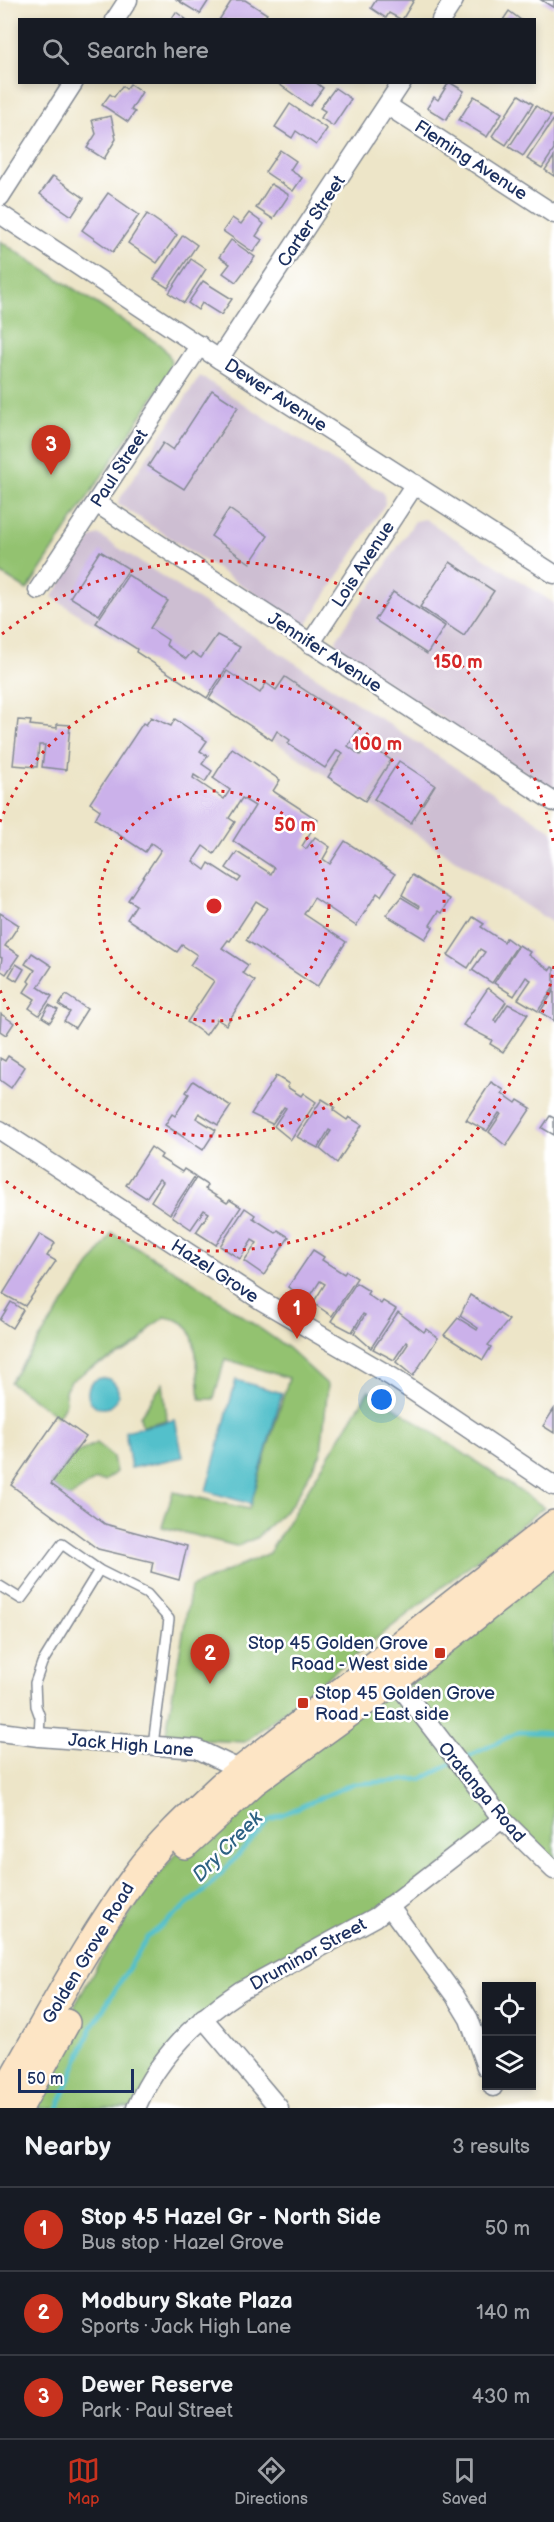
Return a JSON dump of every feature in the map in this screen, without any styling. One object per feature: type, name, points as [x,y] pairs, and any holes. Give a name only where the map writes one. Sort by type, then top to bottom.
[{"type":"main road","name":"Golden Grove Road","points":[[387,1670],[554,1524]]},
{"type":"main road","name":"Golden Grove Road","points":[[0,2100],[143,1879],[189,1840],[248,1776],[387,1670],[554,1554]]},
{"type":"main road","name":"Golden Grove Road","points":[[18,2108],[99,1960],[110,1927]]},
{"type":"street","points":[[117,18],[128,0]]},
{"type":"street","points":[[442,18],[454,0]]},
{"type":"street","points":[[0,196],[73,84]]},
{"type":"street","name":"Carter Street","points":[[219,359],[401,84]]},
{"type":"street","name":"Fleming Avenue","points":[[388,106],[554,214]]},
{"type":"street","name":"Dewer Avenue","points":[[0,214],[219,359],[554,574]]},
{"type":"street","name":"Paul Street","points":[[38,590],[200,345]]},
{"type":"street","name":"Lois Avenue","points":[[310,644],[416,484]]},
{"type":"street","name":"Jennifer Avenue","points":[[96,503],[554,802]]},
{"type":"street","name":"Hazel Grove","points":[[0,1130],[262,1301],[392,1377],[554,1486]]},
{"type":"street","name":"Oratanga Road","points":[[387,1670],[502,1819],[554,1870]]},
{"type":"street","name":"Jack High Lane","points":[[0,1732],[197,1749],[248,1776]]},
{"type":"street","name":"Druminor Street","points":[[136,2108],[165,2059],[203,2018],[240,1990],[366,1922],[502,1819]]},
{"type":"street","points":[[389,1906],[460,2003],[469,2019],[482,2056]]},
{"type":"street","points":[[203,2018],[279,2108]]},
{"type":"lane","points":[[0,1586],[21,1599],[62,1544],[99,1570],[147,1594],[170,1619],[153,1745]]},
{"type":"lane","points":[[39,1737],[40,1718],[36,1706],[35,1683],[38,1673],[99,1570]]},
{"type":"shaded area","points":[[200,376],[384,493],[385,504],[305,627],[117,503]]},
{"type":"shaded area","points":[[425,519],[554,603],[554,791],[339,651],[336,640],[415,521]]},
{"type":"shaded area","points":[[99,535],[554,832],[554,924],[52,597],[92,537]]},
{"type":"green space","points":[[0,241],[159,344],[169,355],[171,363],[166,378],[27,590],[0,573]]},
{"type":"green space","points":[[112,1233],[189,1279],[288,1348],[328,1385],[321,1453],[293,1503],[256,1538],[236,1546],[162,1527],[173,1492],[249,1509],[289,1378],[225,1359],[214,1399],[200,1399],[191,1333],[183,1323],[165,1317],[152,1326],[141,1341],[125,1352],[89,1369],[71,1381],[65,1391],[66,1403],[58,1417],[10,1382]]},
{"type":"green space","points":[[163,1383],[167,1420],[142,1426],[140,1416]]},
{"type":"green space","points":[[369,1390],[544,1507],[245,1742],[165,1738],[191,1587],[269,1553]]},
{"type":"green space","points":[[97,1443],[113,1457],[116,1472],[105,1481],[95,1480],[69,1498],[51,1484],[74,1454]]},
{"type":"green space","points":[[554,1554],[554,1870],[502,1820],[376,1917],[221,2003],[136,2108],[19,2108],[116,1935],[163,1870],[189,1840]]},
{"type":"water","points":[[103,1378],[114,1382],[118,1393],[114,1404],[103,1408],[92,1404],[88,1393],[92,1382]]},
{"type":"water","points":[[236,1380],[282,1393],[251,1504],[206,1491]]},
{"type":"water","points":[[175,1420],[183,1457],[131,1468],[125,1431]]},
{"type":"building","points":[[177,0],[209,0],[200,14]]},
{"type":"building","points":[[232,0],[245,0],[267,14],[264,18],[220,18]]},
{"type":"building","points":[[376,0],[414,0],[403,18],[389,13],[386,18],[371,8]]},
{"type":"building","points":[[541,0],[554,0],[554,8]]},
{"type":"building","points":[[509,11],[518,18],[504,18]]},
{"type":"building","points":[[176,12],[184,18],[172,18]]},
{"type":"building","points":[[130,84],[142,92],[131,110],[135,112],[128,122],[102,105],[110,94],[114,97],[122,86],[126,89]]},
{"type":"building","points":[[279,84],[318,84],[323,88],[310,106]]},
{"type":"building","points":[[448,84],[452,84],[464,91],[446,120],[427,108],[434,97],[438,100]]},
{"type":"building","points":[[335,88],[351,99],[333,126],[321,118],[325,111],[320,108]]},
{"type":"building","points":[[519,95],[533,104],[506,145],[492,136]]},
{"type":"building","points":[[474,96],[502,113],[487,137],[459,120]]},
{"type":"building","points":[[290,104],[327,129],[316,145],[296,131],[292,138],[275,127]]},
{"type":"building","points":[[536,106],[551,116],[523,156],[509,147]]},
{"type":"building","points":[[111,116],[116,139],[104,159],[87,148],[96,134],[92,120]]},
{"type":"building","points":[[554,119],[554,150],[542,168],[527,159]]},
{"type":"building","points":[[280,150],[296,161],[290,170],[302,178],[293,191],[265,172]]},
{"type":"building","points":[[554,157],[554,176],[545,170]]},
{"type":"building","points":[[53,176],[84,198],[72,216],[40,194]]},
{"type":"building","points":[[271,184],[289,195],[273,219],[256,208]]},
{"type":"building","points":[[108,193],[139,215],[113,252],[82,230]]},
{"type":"building","points":[[249,213],[264,224],[256,236],[262,240],[253,252],[223,231],[232,218],[241,224]]},
{"type":"building","points":[[147,214],[177,235],[157,263],[128,243]]},
{"type":"building","points":[[183,235],[197,245],[168,288],[154,279]]},
{"type":"building","points":[[231,240],[255,257],[236,282],[223,273],[230,264],[219,257]]},
{"type":"building","points":[[191,259],[206,269],[184,303],[169,293]]},
{"type":"building","points":[[203,281],[232,299],[221,315],[202,303],[198,310],[188,303]]},
{"type":"building","points":[[212,390],[238,407],[184,489],[148,466],[163,443],[173,450]]},
{"type":"building","points":[[229,509],[268,536],[250,563],[211,536]]},
{"type":"building","points":[[100,551],[129,569],[99,615],[70,597]]},
{"type":"building","points":[[450,562],[494,591],[464,636],[420,607]]},
{"type":"building","points":[[128,575],[168,601],[150,628],[168,640],[166,645],[186,659],[192,652],[201,658],[217,635],[240,647],[207,698],[96,623]]},
{"type":"building","points":[[393,592],[445,626],[427,654],[375,620]]},
{"type":"building","points":[[227,671],[260,693],[266,683],[276,690],[285,677],[360,727],[348,746],[360,755],[367,744],[391,760],[365,801],[328,777],[343,753],[337,750],[325,768],[288,744],[290,740],[277,731],[272,740],[209,699]]},
{"type":"building","points":[[151,717],[171,726],[175,719],[207,741],[200,751],[208,756],[202,764],[212,771],[205,782],[194,775],[193,778],[224,799],[230,790],[213,778],[232,748],[280,780],[273,791],[318,820],[302,846],[306,849],[315,837],[330,847],[323,859],[330,864],[345,841],[395,874],[381,896],[377,893],[356,926],[314,898],[304,914],[346,942],[317,987],[246,940],[267,908],[256,901],[230,941],[228,940],[222,948],[248,965],[243,973],[255,981],[226,1025],[217,1019],[206,1035],[187,1022],[214,981],[190,965],[197,955],[182,945],[177,952],[127,919],[136,905],[128,900],[161,850],[151,843],[145,852],[95,819],[100,810],[90,803],[143,723],[146,725]],"holes":[[[242,798],[255,806],[233,841],[274,868],[271,874],[237,852],[226,868],[241,878],[238,882],[209,863],[205,870],[193,861],[203,846],[214,854],[235,822],[229,818]]]},
{"type":"building","points":[[18,720],[31,721],[30,725],[57,728],[57,724],[70,725],[66,770],[42,767],[45,745],[39,745],[37,767],[13,765]]},
{"type":"building","points":[[399,761],[435,785],[411,823],[374,799]]},
{"type":"building","points":[[412,875],[450,899],[442,913],[439,911],[430,925],[433,927],[425,939],[386,915],[401,897],[419,908],[420,906],[402,895]]},
{"type":"building","points":[[0,913],[19,925],[5,946],[19,955],[6,974],[0,970],[2,958],[0,957]]},
{"type":"building","points":[[473,917],[484,924],[481,927],[504,942],[506,938],[517,946],[492,983],[472,970],[485,952],[480,949],[468,968],[448,955]]},
{"type":"building","points":[[519,945],[530,952],[528,955],[550,970],[554,968],[554,987],[538,1011],[518,999],[531,980],[526,977],[514,996],[494,983]]},
{"type":"building","points":[[32,953],[52,966],[38,987],[52,996],[39,1015],[29,1008],[35,999],[24,992],[35,970],[25,964]]},
{"type":"building","points":[[16,964],[24,969],[17,981],[9,976]]},
{"type":"building","points":[[488,988],[506,1002],[494,1020],[496,1022],[508,1004],[528,1014],[503,1052],[490,1044],[492,1040],[463,1025]]},
{"type":"building","points":[[554,990],[554,1021],[540,1012]]},
{"type":"building","points":[[66,995],[87,1009],[75,1028],[64,1021],[70,1012],[59,1005]]},
{"type":"building","points":[[49,1005],[58,1010],[50,1022],[42,1017]]},
{"type":"building","points":[[1,1014],[14,1023],[6,1035],[0,1031]]},
{"type":"building","points":[[8,1056],[25,1067],[11,1088],[0,1080],[0,1058],[5,1061]]},
{"type":"building","points":[[276,1076],[289,1084],[287,1087],[301,1096],[303,1093],[316,1102],[291,1140],[274,1126],[286,1108],[284,1107],[272,1124],[251,1114]]},
{"type":"building","points":[[193,1081],[231,1106],[218,1125],[199,1113],[196,1118],[216,1130],[203,1150],[165,1125],[172,1114],[175,1116],[189,1094],[186,1092]]},
{"type":"building","points":[[491,1082],[504,1090],[502,1093],[516,1103],[518,1100],[531,1108],[506,1146],[489,1132],[501,1114],[499,1113],[487,1131],[466,1120]]},
{"type":"building","points":[[322,1099],[335,1107],[333,1110],[347,1120],[349,1117],[362,1125],[337,1163],[320,1149],[331,1131],[329,1130],[318,1148],[297,1137]]},
{"type":"building","points":[[550,1116],[554,1118],[554,1135],[542,1128]]},
{"type":"building","points":[[151,1147],[162,1155],[160,1158],[182,1172],[184,1169],[195,1176],[170,1214],[151,1201],[163,1182],[159,1179],[146,1198],[126,1185]]},
{"type":"building","points":[[196,1178],[207,1185],[205,1189],[227,1203],[230,1200],[241,1207],[216,1245],[196,1232],[209,1213],[204,1210],[191,1229],[172,1216]]},
{"type":"building","points":[[245,1208],[255,1215],[253,1218],[276,1233],[278,1230],[289,1237],[264,1275],[244,1261],[257,1243],[252,1240],[240,1259],[220,1246]]},
{"type":"building","points":[[40,1234],[55,1243],[47,1256],[56,1261],[25,1306],[3,1294]]},
{"type":"building","points":[[313,1250],[324,1257],[322,1260],[344,1274],[346,1271],[357,1278],[332,1316],[313,1303],[325,1284],[320,1281],[308,1300],[288,1287]]},
{"type":"building","points":[[356,1283],[369,1291],[367,1294],[381,1304],[383,1301],[396,1309],[371,1348],[354,1333],[365,1315],[363,1314],[352,1332],[331,1321]]},
{"type":"building","points":[[470,1295],[509,1320],[488,1345],[491,1347],[483,1360],[444,1335],[458,1318],[477,1330],[478,1328],[460,1316]]},
{"type":"building","points":[[11,1302],[23,1310],[12,1328],[0,1320]]},
{"type":"building","points":[[398,1312],[424,1332],[426,1329],[438,1338],[413,1376],[396,1362],[408,1344],[406,1342],[394,1360],[373,1349]]},
{"type":"building","points":[[554,1409],[554,1433],[543,1426]]},
{"type":"building","points":[[58,1417],[86,1437],[51,1484],[105,1524],[187,1546],[179,1580],[151,1572],[153,1562],[98,1549],[11,1485]]},
{"type":"waterway","name":"Dry Creek","points":[[461,1760],[519,1732],[554,1733]]},
{"type":"waterway","name":"Dry Creek","points":[[58,2108],[91,2029],[148,1937],[208,1888],[270,1820],[352,1784],[422,1779],[453,1763]]},
{"type":"place","name":"Dewer Reserve","points":[[51,475]]},
{"type":"place","name":"Stop 45 Hazel Gr - North Side","points":[[297,1339]]},
{"type":"place","name":"Stop 45 Golden Grove Road - West side","points":[[440,1653]]},
{"type":"place","name":"Modbury Skate Plaza","points":[[210,1684]]},
{"type":"place","name":"Stop 45 Golden Grove Road - East side","points":[[303,1703]]}]
